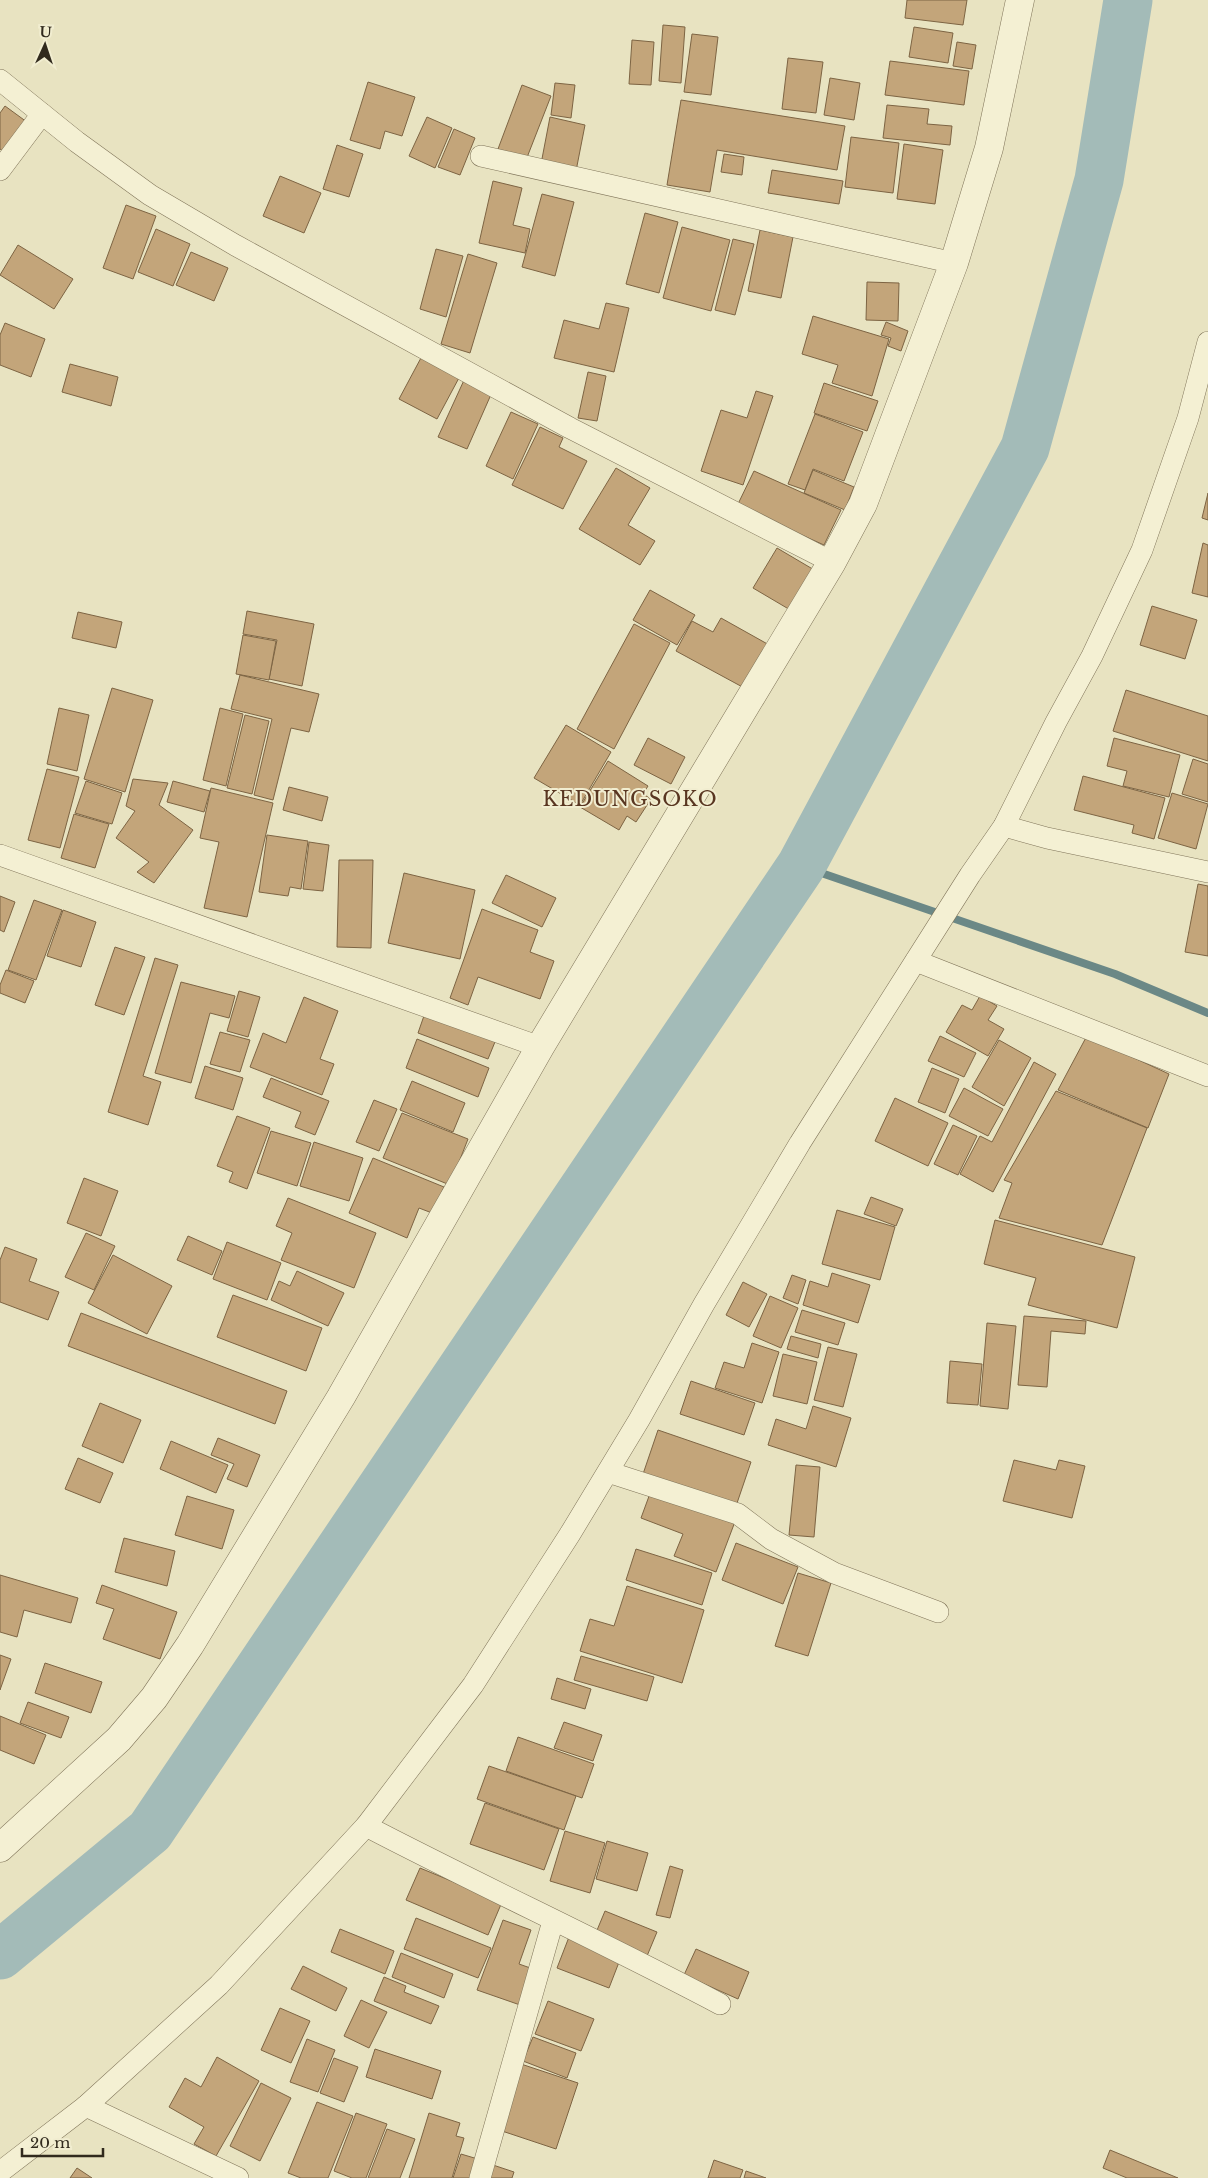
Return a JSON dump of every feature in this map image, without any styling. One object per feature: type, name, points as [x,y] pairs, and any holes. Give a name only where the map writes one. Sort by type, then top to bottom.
[{"type":"street","points":[[0,1848],[119,1739],[154,1698],[190,1645],[341,1397],[540,1047],[832,562],[863,504],[954,263],[989,148],[1020,0]]},
{"type":"street","points":[[0,80],[77,142],[150,195],[235,246],[570,428],[832,562]]},
{"type":"street","points":[[0,170],[42,114]]},
{"type":"street","points":[[481,156],[954,263]]},
{"type":"street","points":[[0,2172],[86,2106],[219,1984],[366,1826],[473,1685],[608,1472],[800,1142],[970,875],[1004,826],[1056,722],[1092,656],[1142,550],[1188,418],[1208,342]]},
{"type":"street","points":[[1004,826],[1047,838],[1208,872]]},
{"type":"street","points":[[0,855],[540,1047]]},
{"type":"street","points":[[919,956],[1208,1076]]},
{"type":"street","points":[[608,1472],[738,1514],[771,1539],[834,1573],[938,1612]]},
{"type":"street","points":[[366,1826],[453,1872],[636,1959],[720,2004]]},
{"type":"street","points":[[480,2178],[553,1920]]},
{"type":"street","points":[[86,2106],[238,2178]]},
{"type":"building","points":[[907,0],[967,0],[963,25],[905,18]]},
{"type":"building","points":[[663,25],[685,27],[681,83],[659,81]]},
{"type":"building","points":[[914,27],[953,33],[948,63],[909,57]]},
{"type":"building","points":[[692,34],[718,37],[711,95],[684,92]]},
{"type":"building","points":[[632,40],[654,42],[651,85],[629,84]]},
{"type":"building","points":[[957,42],[976,45],[972,69],[953,66]]},
{"type":"building","points":[[788,58],[823,62],[816,113],[782,109]]},
{"type":"building","points":[[890,61],[969,71],[964,105],[885,95]]},
{"type":"building","points":[[830,78],[860,83],[854,120],[824,115]]},
{"type":"building","points":[[368,82],[415,97],[402,136],[385,131],[380,149],[350,140]]},
{"type":"building","points":[[555,83],[575,85],[571,118],[551,115]]},
{"type":"building","points":[[522,85],[551,96],[526,160],[498,149]]},
{"type":"building","points":[[681,100],[845,126],[837,170],[717,150],[710,192],[667,185]]},
{"type":"building","points":[[887,105],[929,109],[927,124],[952,126],[950,145],[883,138]]},
{"type":"building","points":[[5,106],[31,125],[8,155],[0,149],[0,113]]},
{"type":"building","points":[[427,117],[452,128],[435,168],[409,156]]},
{"type":"building","points":[[550,117],[585,125],[576,171],[541,164]]},
{"type":"building","points":[[454,129],[475,138],[460,175],[438,167]]},
{"type":"building","points":[[851,137],[899,143],[893,193],[845,187]]},
{"type":"building","points":[[904,144],[943,150],[935,204],[897,199]]},
{"type":"building","points":[[337,145],[363,154],[349,197],[323,189]]},
{"type":"building","points":[[724,154],[744,157],[742,175],[721,172]]},
{"type":"building","points":[[772,170],[843,181],[839,204],[768,193]]},
{"type":"building","points":[[280,176],[321,193],[304,233],[263,216]]},
{"type":"building","points":[[493,181],[522,188],[513,225],[530,229],[525,253],[479,243]]},
{"type":"building","points":[[542,194],[574,202],[555,276],[522,267]]},
{"type":"building","points":[[126,205],[156,216],[133,279],[103,268]]},
{"type":"building","points":[[645,213],[678,222],[659,293],[626,284]]},
{"type":"building","points":[[682,227],[730,240],[711,311],[663,298]]},
{"type":"building","points":[[156,229],[190,244],[173,286],[138,272]]},
{"type":"building","points":[[760,230],[793,237],[781,298],[748,291]]},
{"type":"building","points":[[733,239],[754,244],[735,315],[715,310]]},
{"type":"building","points":[[18,245],[73,279],[54,309],[0,275]]},
{"type":"building","points":[[436,249],[463,256],[446,317],[420,309]]},
{"type":"building","points":[[191,252],[228,268],[214,301],[176,285]]},
{"type":"building","points":[[468,254],[497,263],[470,353],[441,344]]},
{"type":"building","points":[[867,282],[899,283],[898,321],[866,320]]},
{"type":"building","points":[[606,303],[629,308],[614,372],[554,358],[564,320],[599,329]]},
{"type":"building","points":[[813,316],[889,339],[872,396],[832,383],[838,365],[802,354]]},
{"type":"building","points":[[886,322],[908,331],[901,351],[888,346],[891,338],[881,335]]},
{"type":"building","points":[[5,323],[45,339],[31,377],[0,365],[0,335]]},
{"type":"building","points":[[422,356],[460,376],[437,419],[399,399]]},
{"type":"building","points":[[70,364],[118,377],[111,406],[62,392]]},
{"type":"building","points":[[588,372],[606,376],[597,421],[578,418]]},
{"type":"building","points":[[465,378],[493,390],[467,449],[438,437]]},
{"type":"building","points":[[824,383],[878,401],[867,431],[814,413]]},
{"type":"building","points":[[756,391],[773,396],[743,485],[701,471],[721,410],[747,418]]},
{"type":"building","points":[[511,412],[538,424],[513,479],[486,466]]},
{"type":"building","points":[[815,414],[863,432],[844,481],[813,469],[805,490],[788,484]]},
{"type":"building","points":[[540,427],[563,438],[559,447],[587,461],[563,509],[512,485]]},
{"type":"building","points":[[616,468],[650,488],[628,525],[655,541],[640,565],[579,529]]},
{"type":"building","points":[[813,470],[854,487],[845,510],[804,493]]},
{"type":"building","points":[[754,471],[841,510],[824,545],[737,506]]},
{"type":"building","points":[[1208,493],[1208,520],[1202,518]]},
{"type":"building","points":[[1203,543],[1208,545],[1208,597],[1192,593]]},
{"type":"building","points":[[777,548],[816,571],[792,611],[753,588]]},
{"type":"building","points":[[650,590],[695,615],[677,645],[633,620]]},
{"type":"building","points":[[1152,606],[1197,620],[1185,659],[1140,645]]},
{"type":"building","points":[[247,611],[314,624],[302,686],[269,679],[277,640],[243,634]]},
{"type":"building","points":[[78,612],[122,622],[116,648],[72,638]]},
{"type":"building","points":[[721,618],[771,646],[748,690],[676,651],[692,621],[713,632]]},
{"type":"building","points":[[634,624],[670,643],[614,749],[577,729]]},
{"type":"building","points":[[243,635],[276,641],[269,680],[236,674]]},
{"type":"building","points":[[240,675],[319,694],[309,732],[291,728],[273,800],[254,795],[272,719],[231,709]]},
{"type":"building","points":[[112,688],[153,700],[125,792],[84,779]]},
{"type":"building","points":[[1126,690],[1208,716],[1208,761],[1113,731]]},
{"type":"building","points":[[59,708],[89,715],[77,771],[47,764]]},
{"type":"building","points":[[220,708],[243,714],[226,786],[203,780]]},
{"type":"building","points":[[245,715],[269,721],[252,794],[227,788]]},
{"type":"building","points":[[566,725],[611,752],[580,805],[534,778]]},
{"type":"building","points":[[648,738],[685,757],[671,784],[634,765]]},
{"type":"building","points":[[1114,738],[1180,755],[1169,797],[1123,786],[1127,771],[1107,766]]},
{"type":"building","points":[[1193,759],[1208,764],[1208,802],[1182,794]]},
{"type":"building","points":[[608,761],[648,786],[643,794],[651,799],[636,822],[627,816],[619,830],[580,807]]},
{"type":"building","points":[[47,769],[79,777],[60,848],[28,840]]},
{"type":"building","points":[[1083,776],[1165,798],[1154,839],[1132,833],[1134,825],[1074,810]]},
{"type":"building","points":[[133,779],[168,783],[159,805],[193,830],[154,883],[137,872],[149,862],[116,838],[135,811],[126,806]]},
{"type":"building","points":[[86,781],[122,793],[112,824],[75,813]]},
{"type":"building","points":[[173,781],[210,791],[204,812],[167,802]]},
{"type":"building","points":[[289,787],[328,797],[322,821],[283,810]]},
{"type":"building","points":[[211,788],[273,803],[247,917],[204,908],[219,842],[200,838]]},
{"type":"building","points":[[1172,793],[1208,804],[1196,849],[1158,838]]},
{"type":"building","points":[[74,814],[109,824],[95,868],[61,858]]},
{"type":"building","points":[[267,835],[308,841],[301,889],[290,887],[288,896],[259,892]]},
{"type":"building","points":[[309,842],[329,845],[323,891],[303,889]]},
{"type":"building","points":[[339,860],[373,860],[371,948],[337,947]]},
{"type":"building","points":[[404,873],[475,890],[460,959],[388,943]]},
{"type":"building","points":[[506,875],[556,898],[542,927],[492,903]]},
{"type":"building","points":[[1198,884],[1208,886],[1208,956],[1185,952]]},
{"type":"building","points":[[0,896],[15,902],[4,932],[0,930]]},
{"type":"building","points":[[34,900],[62,910],[36,980],[8,970]]},
{"type":"building","points":[[482,909],[538,930],[530,952],[554,961],[540,999],[478,977],[468,1005],[450,998]]},
{"type":"building","points":[[63,910],[96,922],[81,967],[47,956]]},
{"type":"building","points":[[115,947],[145,957],[124,1015],[95,1005]]},
{"type":"building","points":[[155,958],[178,965],[143,1076],[161,1082],[148,1125],[108,1112]]},
{"type":"building","points":[[6,970],[34,981],[25,1003],[0,993],[0,985]]},
{"type":"building","points":[[181,982],[235,996],[229,1018],[210,1013],[191,1083],[155,1073]]},
{"type":"building","points":[[239,991],[260,997],[248,1037],[227,1031]]},
{"type":"building","points":[[980,996],[997,1006],[988,1020],[1004,1029],[988,1056],[946,1032],[962,1005],[972,1010]]},
{"type":"building","points":[[304,997],[338,1011],[320,1059],[334,1064],[322,1095],[250,1067],[263,1033],[286,1043]]},
{"type":"building","points":[[426,1010],[497,1037],[488,1059],[418,1033]]},
{"type":"building","points":[[1090,1030],[1117,1050],[1169,1074],[1148,1128],[1058,1090]]},
{"type":"building","points":[[220,1032],[250,1040],[240,1072],[210,1064]]},
{"type":"building","points":[[940,1036],[976,1053],[964,1077],[928,1061]]},
{"type":"building","points":[[417,1039],[489,1068],[478,1097],[406,1068]]},
{"type":"building","points":[[999,1040],[1031,1058],[1004,1106],[972,1087]]},
{"type":"building","points":[[1034,1062],[1056,1074],[993,1192],[960,1174],[980,1136],[992,1142]]},
{"type":"building","points":[[205,1066],[243,1078],[233,1110],[195,1098]]},
{"type":"building","points":[[932,1068],[959,1079],[945,1113],[918,1102]]},
{"type":"building","points":[[271,1078],[329,1101],[315,1135],[295,1127],[301,1112],[263,1097]]},
{"type":"building","points":[[412,1081],[465,1103],[453,1132],[400,1110]]},
{"type":"building","points":[[964,1088],[1003,1109],[988,1136],[949,1116]]},
{"type":"building","points":[[1056,1091],[1147,1128],[1102,1245],[999,1218],[1012,1183],[1004,1180]]},
{"type":"building","points":[[895,1098],[948,1123],[928,1166],[875,1141]]},
{"type":"building","points":[[374,1100],[397,1109],[379,1151],[356,1142]]},
{"type":"building","points":[[402,1113],[468,1139],[450,1185],[383,1158]]},
{"type":"building","points":[[237,1116],[270,1128],[247,1189],[229,1182],[233,1172],[217,1166]]},
{"type":"building","points":[[953,1125],[977,1136],[958,1175],[934,1164]]},
{"type":"building","points":[[271,1131],[311,1143],[297,1186],[257,1173]]},
{"type":"building","points":[[314,1142],[363,1158],[349,1201],[300,1186]]},
{"type":"building","points":[[373,1158],[444,1187],[432,1213],[419,1208],[407,1238],[349,1213]]},
{"type":"building","points":[[84,1178],[118,1191],[101,1236],[67,1223]]},
{"type":"building","points":[[871,1197],[903,1209],[896,1226],[864,1214]]},
{"type":"building","points":[[288,1198],[376,1233],[354,1288],[281,1260],[292,1233],[276,1226]]},
{"type":"building","points":[[837,1210],[895,1227],[880,1280],[822,1264]]},
{"type":"building","points":[[995,1220],[1135,1257],[1117,1328],[1028,1305],[1036,1278],[984,1264]]},
{"type":"building","points":[[86,1233],[115,1246],[94,1290],[65,1277]]},
{"type":"building","points":[[188,1236],[222,1251],[212,1275],[177,1260]]},
{"type":"building","points":[[227,1242],[281,1263],[267,1300],[213,1279]]},
{"type":"building","points":[[5,1247],[37,1259],[29,1281],[59,1292],[48,1320],[0,1302],[0,1260]]},
{"type":"building","points":[[113,1255],[172,1286],[147,1334],[88,1303]]},
{"type":"building","points":[[297,1271],[344,1293],[328,1326],[271,1300],[279,1281],[290,1286]]},
{"type":"building","points":[[832,1273],[870,1285],[858,1323],[803,1305],[810,1281],[828,1287]]},
{"type":"building","points":[[792,1275],[806,1280],[798,1304],[783,1298]]},
{"type":"building","points":[[743,1282],[767,1294],[749,1327],[726,1315]]},
{"type":"building","points":[[233,1295],[322,1328],[306,1371],[217,1337]]},
{"type":"building","points":[[770,1296],[798,1308],[781,1348],[753,1336]]},
{"type":"building","points":[[802,1310],[845,1323],[838,1345],[795,1332]]},
{"type":"building","points":[[81,1313],[287,1391],[275,1424],[68,1346]]},
{"type":"building","points":[[1024,1316],[1086,1321],[1085,1334],[1051,1331],[1047,1387],[1018,1385]]},
{"type":"building","points":[[987,1323],[1016,1326],[1008,1409],[980,1406]]},
{"type":"building","points":[[791,1336],[821,1344],[818,1358],[787,1349]]},
{"type":"building","points":[[752,1343],[779,1352],[762,1403],[715,1388],[724,1362],[744,1368]]},
{"type":"building","points":[[828,1347],[857,1354],[843,1407],[814,1400]]},
{"type":"building","points":[[783,1354],[817,1362],[807,1404],[773,1396]]},
{"type":"building","points":[[950,1361],[982,1364],[978,1405],[947,1403]]},
{"type":"building","points":[[691,1381],[755,1403],[744,1435],[680,1414]]},
{"type":"building","points":[[100,1403],[141,1420],[123,1463],[82,1446]]},
{"type":"building","points":[[813,1406],[851,1418],[836,1467],[768,1445],[776,1419],[806,1429]]},
{"type":"building","points":[[658,1430],[751,1462],[735,1509],[642,1477]]},
{"type":"building","points":[[218,1438],[260,1455],[247,1487],[227,1479],[234,1464],[211,1455]]},
{"type":"building","points":[[171,1441],[228,1465],[216,1493],[160,1469]]},
{"type":"building","points":[[78,1458],[113,1473],[100,1503],[65,1489]]},
{"type":"building","points":[[1014,1460],[1056,1470],[1059,1460],[1085,1466],[1072,1518],[1003,1501]]},
{"type":"building","points":[[796,1465],[820,1467],[814,1537],[789,1535]]},
{"type":"building","points":[[652,1488],[736,1519],[716,1572],[674,1556],[683,1534],[641,1518]]},
{"type":"building","points":[[187,1496],[234,1510],[222,1549],[175,1535]]},
{"type":"building","points":[[124,1538],[175,1551],[167,1586],[115,1572]]},
{"type":"building","points":[[736,1543],[798,1567],[783,1604],[722,1580]]},
{"type":"building","points":[[636,1549],[712,1573],[702,1605],[626,1580]]},
{"type":"building","points":[[798,1573],[831,1583],[808,1656],[775,1646]]},
{"type":"building","points":[[0,1575],[78,1598],[71,1623],[24,1610],[17,1637],[0,1632]]},
{"type":"building","points":[[102,1585],[177,1612],[160,1659],[103,1639],[114,1609],[96,1603]]},
{"type":"building","points":[[627,1586],[704,1610],[682,1683],[580,1651],[590,1619],[614,1626]]},
{"type":"building","points":[[0,1655],[11,1659],[0,1690]]},
{"type":"building","points":[[581,1656],[654,1677],[647,1701],[574,1680]]},
{"type":"building","points":[[45,1663],[102,1682],[91,1713],[35,1693]]},
{"type":"building","points":[[557,1678],[591,1689],[585,1709],[551,1699]]},
{"type":"building","points":[[28,1702],[69,1717],[61,1738],[20,1723]]},
{"type":"building","points":[[0,1716],[46,1735],[34,1764],[0,1750]]},
{"type":"building","points":[[564,1722],[602,1735],[593,1761],[554,1748]]},
{"type":"building","points":[[518,1737],[594,1764],[582,1798],[506,1771]]},
{"type":"building","points":[[489,1766],[576,1796],[564,1830],[477,1799]]},
{"type":"building","points":[[485,1803],[559,1829],[544,1870],[470,1844]]},
{"type":"building","points":[[565,1831],[605,1843],[590,1893],[550,1881]]},
{"type":"building","points":[[607,1841],[648,1853],[637,1891],[596,1879]]},
{"type":"building","points":[[670,1866],[683,1870],[670,1918],[656,1915]]},
{"type":"building","points":[[420,1868],[502,1902],[488,1935],[406,1900]]},
{"type":"building","points":[[605,1911],[657,1932],[647,1956],[595,1935]]},
{"type":"building","points":[[416,1918],[491,1948],[478,1978],[404,1949]]},
{"type":"building","points":[[503,1920],[531,1930],[519,1964],[536,1970],[523,2006],[477,1990]]},
{"type":"building","points":[[340,1929],[394,1951],[385,1974],[331,1952]]},
{"type":"building","points":[[569,1937],[621,1957],[609,1988],[557,1968]]},
{"type":"building","points":[[696,1949],[749,1972],[738,1999],[684,1975]]},
{"type":"building","points":[[401,1953],[453,1974],[444,1998],[392,1977]]},
{"type":"building","points":[[303,1966],[347,1988],[336,2011],[291,1989]]},
{"type":"building","points":[[384,1977],[406,1986],[404,1992],[439,2006],[431,2024],[374,2001]]},
{"type":"building","points":[[361,2000],[387,2012],[369,2048],[344,2036]]},
{"type":"building","points":[[548,2001],[594,2019],[581,2051],[535,2034]]},
{"type":"building","points":[[280,2008],[310,2021],[291,2063],[261,2050]]},
{"type":"building","points":[[533,2037],[576,2053],[567,2078],[523,2061]]},
{"type":"building","points":[[307,2039],[335,2050],[318,2092],[290,2082]]},
{"type":"building","points":[[375,2049],[441,2071],[432,2099],[366,2077]]},
{"type":"building","points":[[217,2057],[259,2081],[216,2156],[194,2144],[204,2127],[169,2107],[185,2078],[201,2087]]},
{"type":"building","points":[[334,2058],[358,2067],[344,2102],[320,2093]]},
{"type":"building","points":[[521,2064],[578,2083],[556,2149],[499,2130]]},
{"type":"building","points":[[261,2083],[291,2098],[260,2161],[230,2146]]},
{"type":"building","points":[[317,2102],[353,2116],[328,2178],[301,2178],[288,2173]]},
{"type":"building","points":[[356,2113],[387,2124],[366,2178],[352,2178],[334,2171]]},
{"type":"building","points":[[429,2113],[460,2123],[456,2136],[464,2138],[452,2178],[409,2178]]},
{"type":"building","points":[[387,2129],[415,2139],[400,2178],[368,2178]]},
{"type":"building","points":[[1110,2150],[1178,2178],[1127,2178],[1103,2168]]},
{"type":"building","points":[[461,2154],[481,2160],[475,2178],[453,2178]]},
{"type":"building","points":[[714,2160],[743,2170],[740,2178],[708,2178]]},
{"type":"building","points":[[493,2165],[514,2172],[512,2178],[488,2178]]},
{"type":"building","points":[[77,2168],[92,2178],[70,2178]]},
{"type":"building","points":[[746,2171],[766,2178],[744,2178]]},
{"type":"waterway","points":[[0,1955],[150,1831],[801,866],[1025,448],[1099,180],[1128,0]]},
{"type":"waterway","points":[[801,866],[1115,974],[1208,1013]]},
{"type":"district","name":"KEDUNGSOKO","points":[[630,799]]}]
